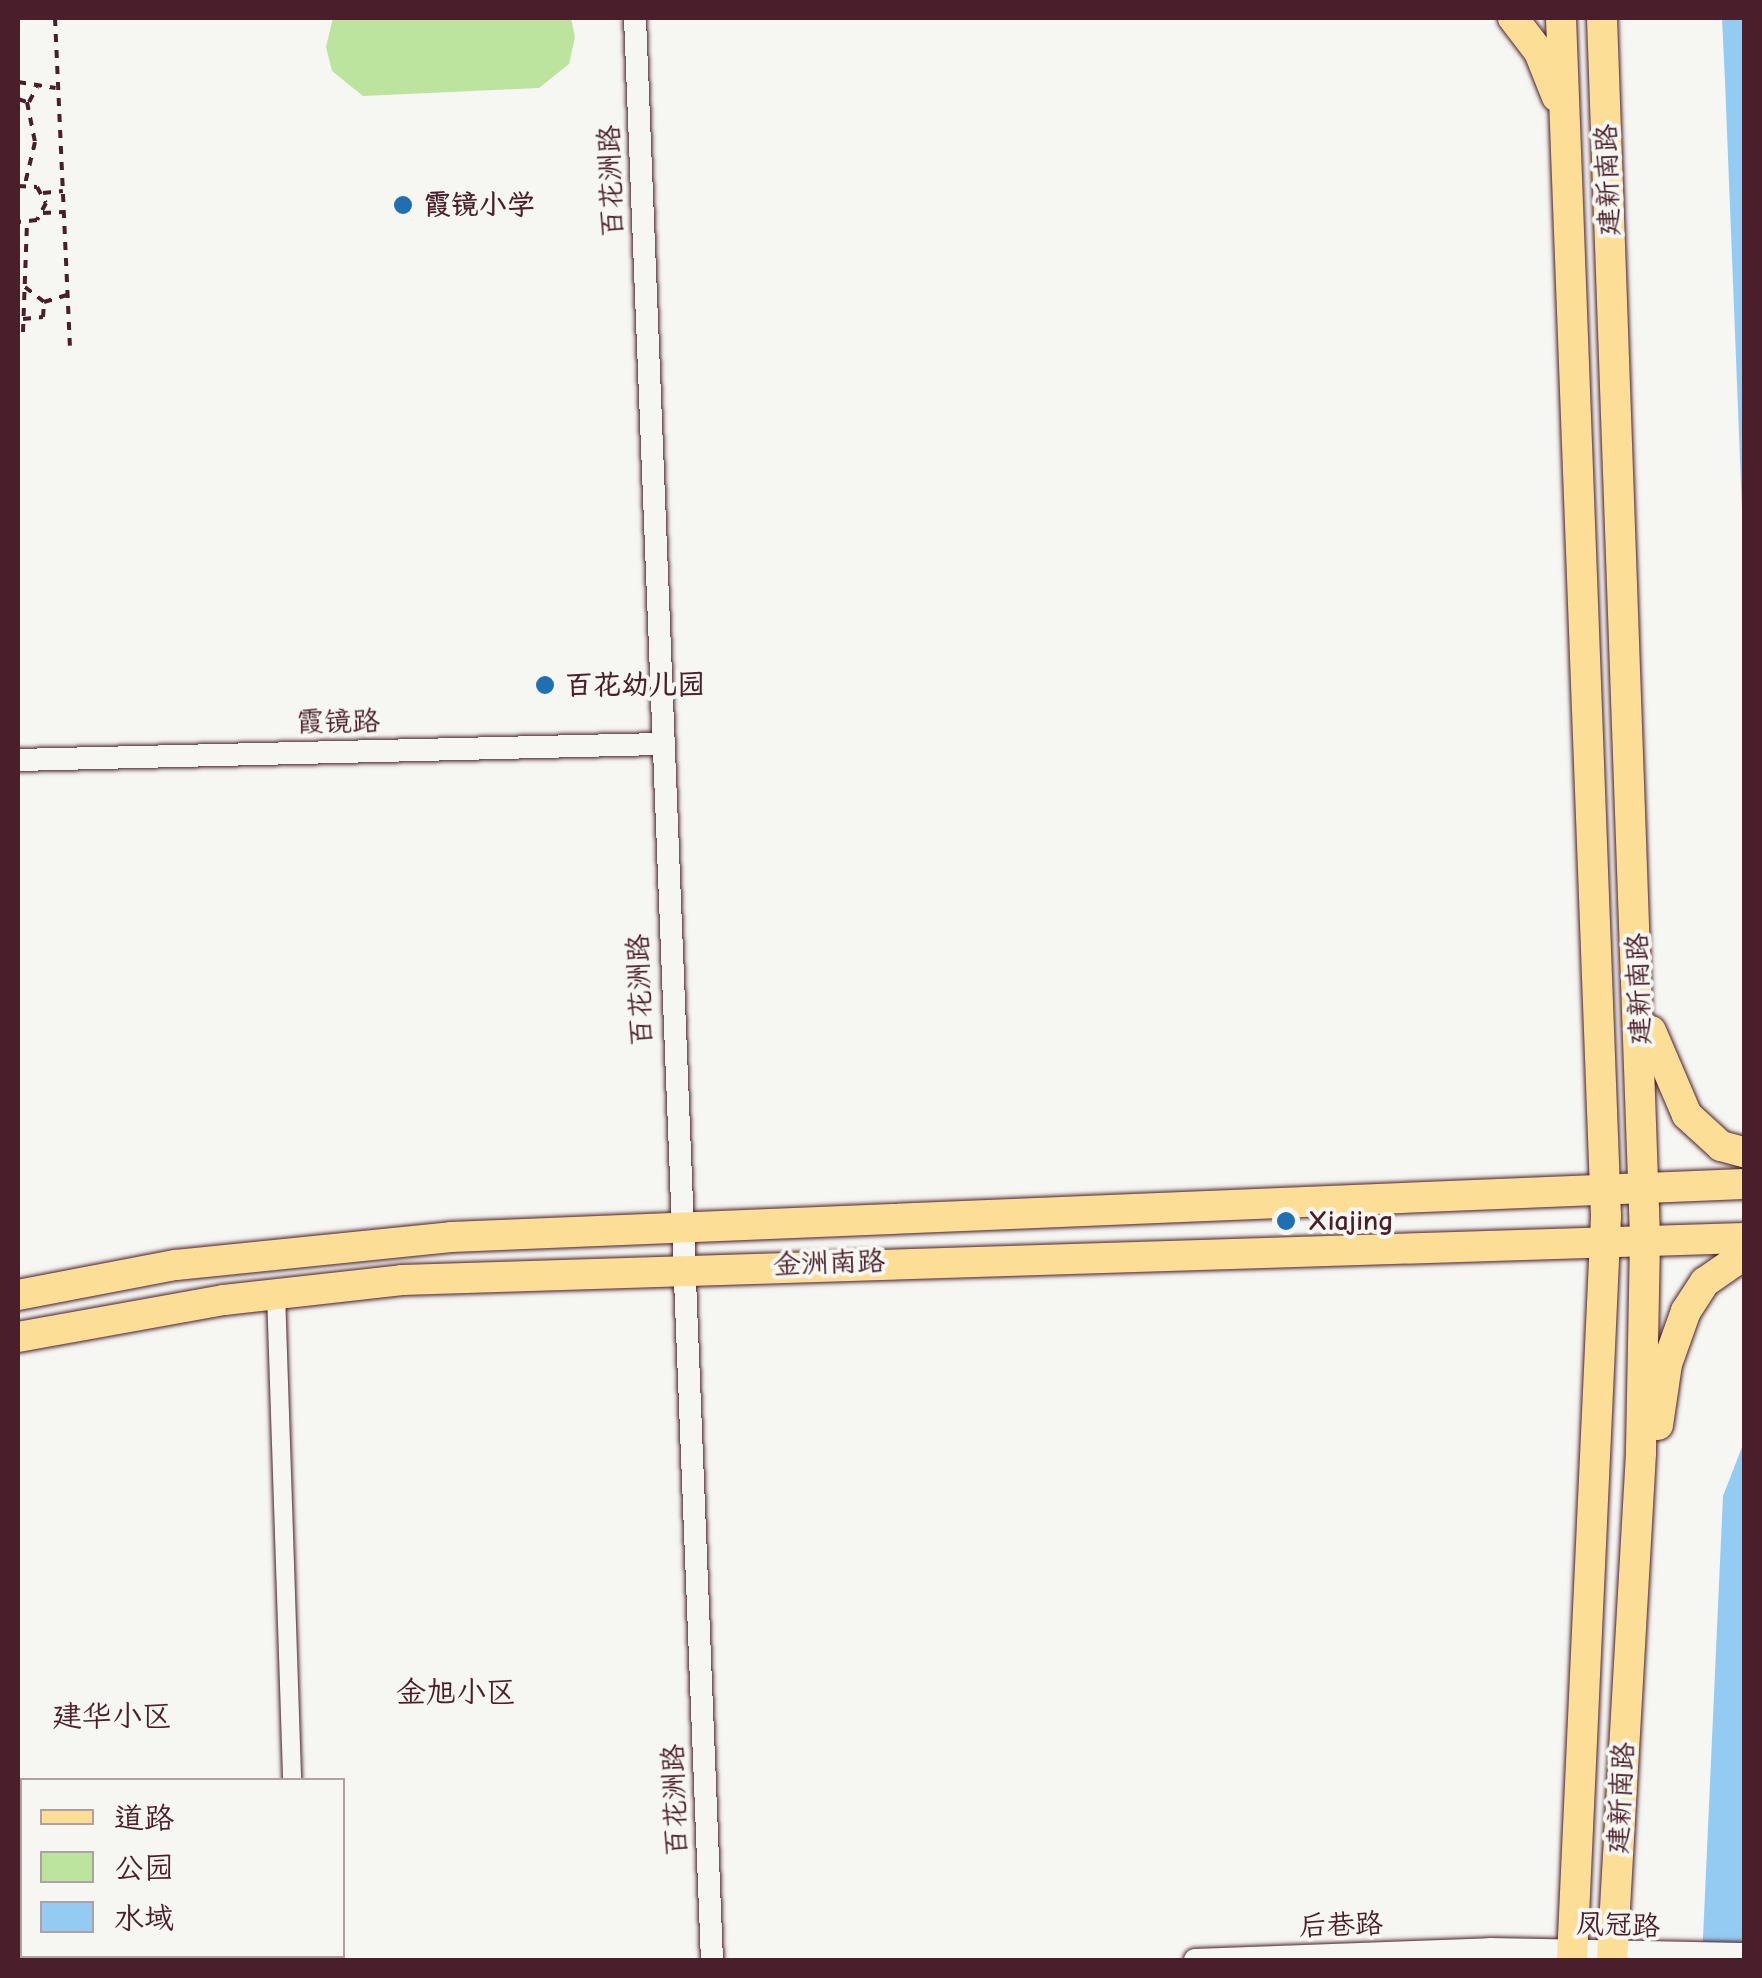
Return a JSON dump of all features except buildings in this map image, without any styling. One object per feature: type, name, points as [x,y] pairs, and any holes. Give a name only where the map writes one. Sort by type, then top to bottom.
[{"type":"main road","points":[[1513,18],[1539,52],[1566,126]]},
{"type":"main road","name":"建新南路","points":[[1561,18],[1606,1242],[1572,1957]]},
{"type":"main road","name":"建新南路","points":[[1602,18],[1645,1188],[1636,1541],[1612,1958]]},
{"type":"main road","points":[[1639,984],[1662,1067],[1687,1115],[1721,1146],[1744,1152]]},
{"type":"main road","name":"金洲南路","points":[[18,1295],[351,1244],[680,1226],[1744,1184]]},
{"type":"main road","name":"金洲南路","points":[[18,1337],[276,1293],[681,1268],[1744,1238]]},
{"type":"main road","points":[[1636,1541],[1678,1327],[1705,1282],[1744,1255]]},
{"type":"street","name":"百花洲路","points":[[635,18],[660,744],[712,1960]]},
{"type":"street","name":"霞镜路","points":[[18,760],[660,744]]},
{"type":"street","points":[[276,1293],[292,1778]]},
{"type":"street","name":"凤冠路","points":[[1490,1949],[1612,1958],[1744,1954]]},
{"type":"street","name":"后巷路","points":[[1194,1960],[1490,1949]]},
{"type":"path","points":[[55,18],[70,346]]},
{"type":"path","points":[[18,82],[58,88]]},
{"type":"path","points":[[25,184],[35,142],[28,102],[37,87]]},
{"type":"path","points":[[18,99],[28,102]]},
{"type":"path","points":[[18,186],[25,184],[42,193],[63,192]]},
{"type":"path","points":[[42,193],[43,213]]},
{"type":"path","points":[[18,222],[28,223],[43,213],[64,212]]},
{"type":"path","points":[[23,332],[28,223]]},
{"type":"path","points":[[22,291],[44,302],[67,295]]},
{"type":"path","points":[[24,319],[42,316],[44,302]]},
{"type":"green space","points":[[333,18],[571,18],[575,37],[569,64],[539,88],[363,96],[332,71],[326,47]]},
{"type":"water","points":[[1722,18],[1744,18],[1744,560],[1725,81]]},
{"type":"water","points":[[1744,1442],[1744,1960],[1702,1960],[1723,1496]]},
{"type":"place","name":"霞镜小学","points":[[403,205]]},
{"type":"place","name":"百花幼儿园","points":[[545,685]]},
{"type":"place","name":"Xiajing","points":[[1286,1221]]},
{"type":"district","name":"金旭小区","points":[[456,1693]]},
{"type":"district","name":"建华小区","points":[[112,1717]]}]
